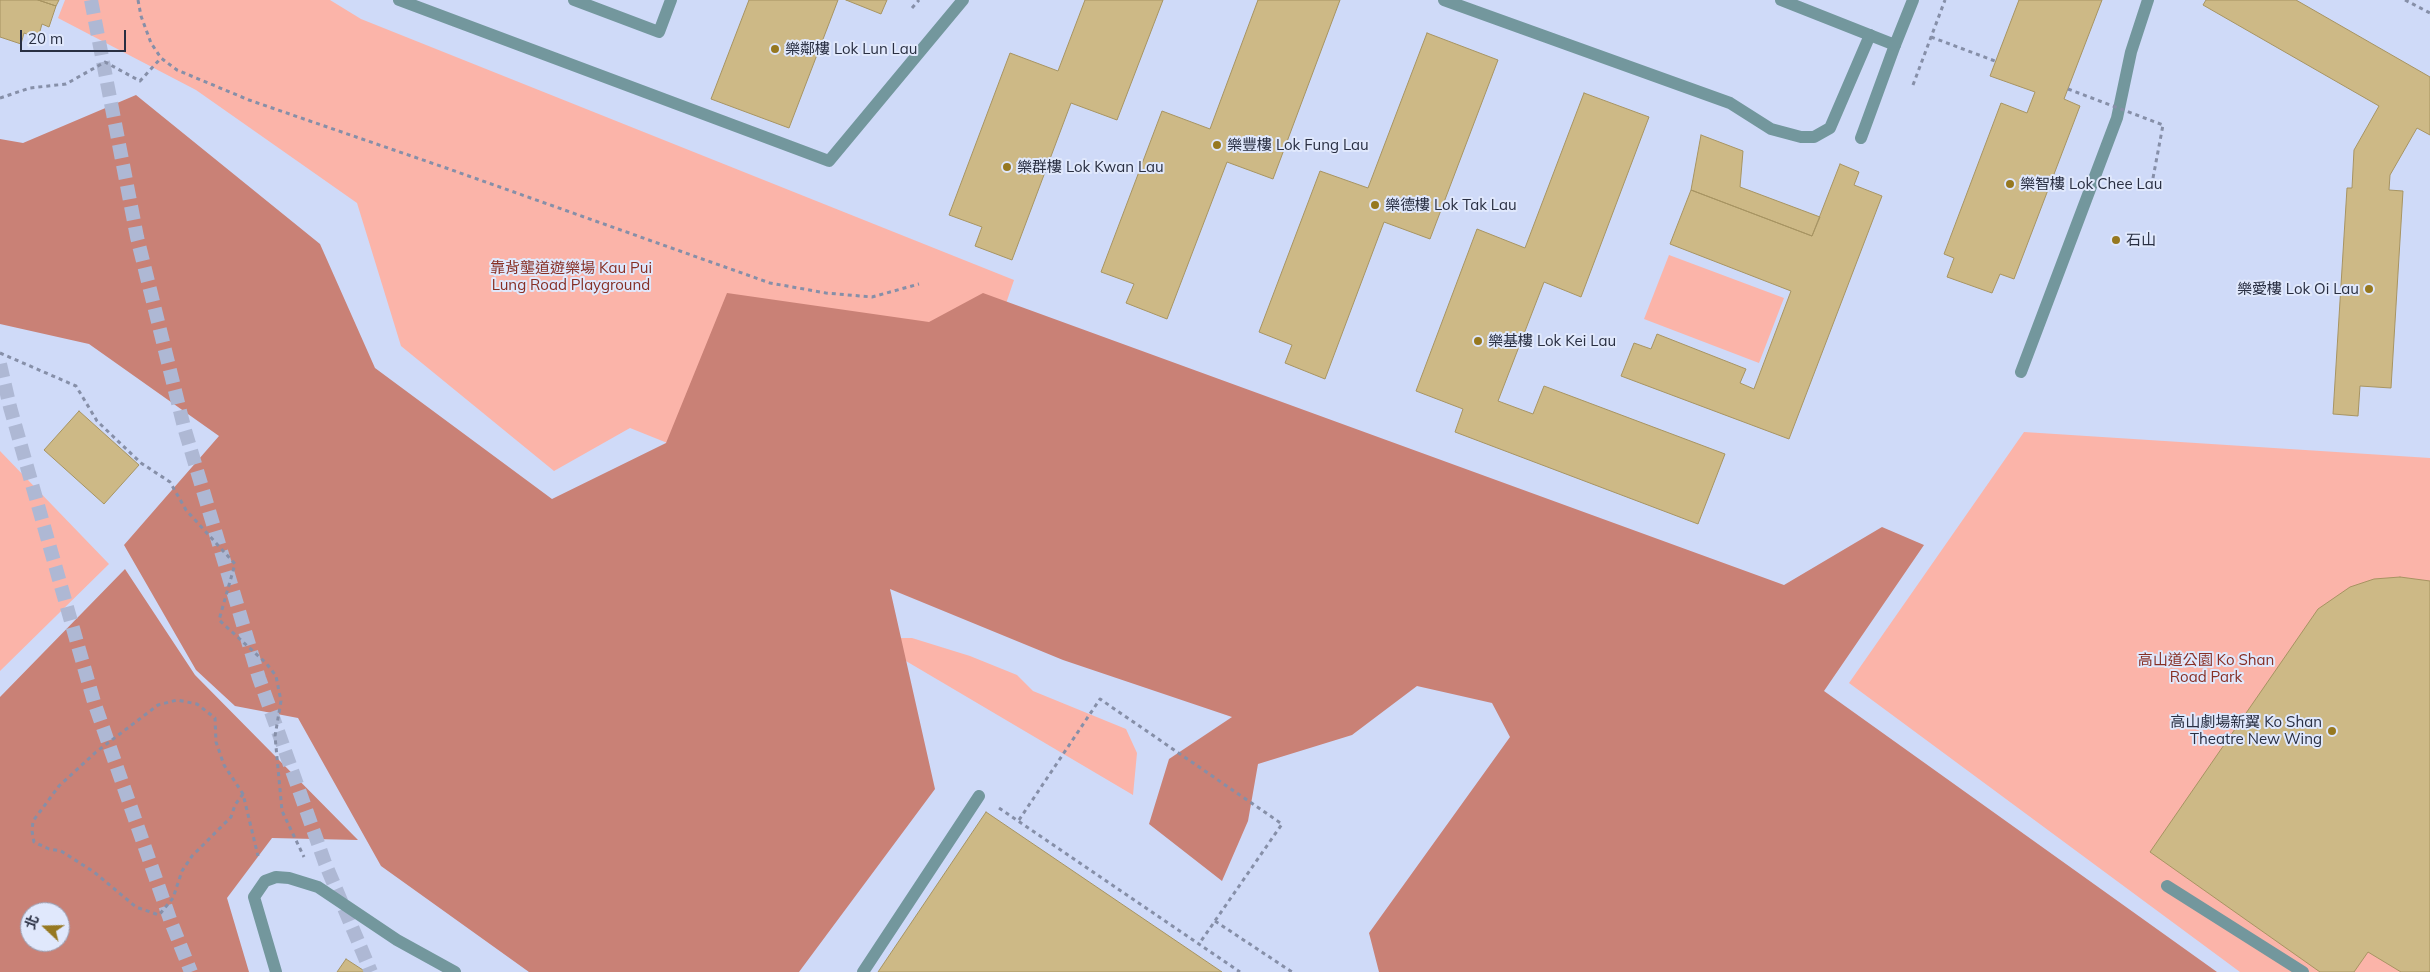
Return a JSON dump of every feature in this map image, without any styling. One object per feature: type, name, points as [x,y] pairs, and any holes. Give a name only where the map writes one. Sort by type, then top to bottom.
[{"type":"street","points":[[399,0],[829,161],[963,0]]},
{"type":"street","points":[[574,0],[659,32],[671,0]]},
{"type":"street","points":[[1444,0],[1730,103],[1771,129],[1801,137],[1814,137],[1830,128],[1870,35]]},
{"type":"street","points":[[1782,0],[1895,45]]},
{"type":"street","points":[[1862,138],[1913,0]]},
{"type":"street","points":[[2021,372],[2117,118],[2132,52],[2148,0]]},
{"type":"street","points":[[863,972],[979,796]]},
{"type":"street","points":[[276,972],[254,897],[265,881],[276,877],[290,878],[318,887],[397,940],[455,972]]},
{"type":"street","points":[[2167,886],[2303,972]]},
{"type":"path","points":[[138,0],[141,16],[151,44],[161,58],[177,70],[249,100],[450,169],[770,283],[826,293],[872,297],[919,284]]},
{"type":"path","points":[[912,8],[919,0]]},
{"type":"path","points":[[1913,85],[1946,0]]},
{"type":"path","points":[[2405,0],[2430,13]]},
{"type":"path","points":[[1931,37],[1995,61]]},
{"type":"path","points":[[0,98],[30,88],[66,84],[105,62],[140,81],[161,58]]},
{"type":"path","points":[[2068,89],[2163,125],[2153,178]]},
{"type":"path","points":[[0,354],[76,386],[97,421],[141,463],[170,482],[186,510],[235,564],[219,620],[266,664],[276,676],[281,701],[275,736],[282,811],[318,887]]},
{"type":"path","points":[[1019,820],[1100,699],[1282,824],[1199,944]]},
{"type":"path","points":[[243,794],[235,805],[231,817],[192,856],[182,871],[173,898],[159,915],[136,907],[94,872],[61,851],[49,850],[34,842],[33,821],[65,780],[96,752],[158,705],[177,700],[197,704],[215,718],[216,742],[224,765],[243,794],[265,881]]},
{"type":"path","points":[[979,796],[1019,820],[1240,972]]},
{"type":"path","points":[[1215,920],[1292,972]]},
{"type":"green space","name":"靠背壟道遊樂場 Kau Pui Lung Road Playground","points":[[65,0],[330,0],[361,19],[1014,280],[911,584],[827,507],[630,428],[554,471],[401,346],[357,203],[196,90],[58,18]]},
{"type":"green space","points":[[1669,255],[1784,298],[1759,363],[1644,319]]},
{"type":"green space","name":"高山道公園 Ko Shan Road Park","points":[[2024,432],[2430,458],[2430,972],[2240,972],[1849,683]]},
{"type":"green space","points":[[0,451],[109,564],[0,671]]},
{"type":"green space","points":[[867,638],[912,638],[970,656],[1017,675],[1033,691],[1126,729],[1137,753],[1133,795]]},
{"type":"shaded area","points":[[136,95],[320,244],[375,368],[552,499],[666,443],[727,293],[929,322],[983,293],[1784,585],[1882,527],[1924,545],[1824,691],[2217,972],[1379,972],[1369,933],[1510,737],[1492,703],[1417,686],[1352,735],[1258,764],[1248,821],[1222,881],[1149,824],[1169,759],[1232,717],[1063,660],[890,589],[935,789],[799,972],[529,972],[381,866],[298,718],[235,706],[196,670],[124,545],[219,436],[89,344],[0,324],[0,139],[23,143]]},
{"type":"shaded area","points":[[125,569],[195,675],[358,840],[272,838],[227,898],[249,972],[0,972],[0,697]]},
{"type":"building","points":[[0,0],[38,0],[56,6],[49,27],[42,24],[38,38],[24,33],[21,44],[0,37]]},
{"type":"building","points":[[38,0],[59,0],[56,6]]},
{"type":"building","name":"樂鄰樓 Lok Lun Lau","points":[[749,0],[838,0],[789,128],[711,99]]},
{"type":"building","name":"樂鄰樓 Lok Lun Lau","points":[[846,0],[887,0],[881,14]]},
{"type":"building","name":"樂群樓 Lok Kwan Lau","points":[[1085,0],[1163,0],[1117,120],[1071,103],[1012,260],[975,246],[982,227],[949,215],[1010,53],[1058,71]]},
{"type":"building","name":"樂豐樓 Lok Fung Lau","points":[[1258,0],[1340,0],[1273,179],[1227,162],[1167,319],[1126,303],[1134,284],[1101,272],[1162,111],[1210,129]]},
{"type":"building","name":"樂智樓 Lok Chee Lau","points":[[2019,0],[2102,0],[2064,99],[2080,106],[2014,279],[2000,274],[1992,293],[1947,277],[1954,258],[1944,254],[2001,103],[2027,113],[2035,92],[1990,76]]},
{"type":"building","name":"樂愛樓 Lok Oi Lau","points":[[2206,0],[2296,0],[2430,77],[2430,135],[2417,128],[2390,175],[2389,190],[2403,191],[2391,388],[2360,386],[2358,416],[2333,414],[2347,188],[2352,188],[2354,150],[2379,106],[2203,5]]},
{"type":"building","name":"樂德樓 Lok Tak Lau","points":[[1427,33],[1498,60],[1430,239],[1384,222],[1325,379],[1285,363],[1292,345],[1259,332],[1320,171],[1368,188]]},
{"type":"building","name":"樂基樓 Lok Kei Lau","points":[[1584,93],[1649,117],[1581,297],[1544,282],[1498,401],[1533,414],[1544,386],[1725,454],[1698,524],[1455,432],[1463,409],[1416,391],[1477,229],[1525,248]]},
{"type":"building","points":[[1701,135],[1743,151],[1740,187],[1820,217],[1812,236],[1691,190]]},
{"type":"building","points":[[1840,164],[1859,172],[1854,185],[1882,196],[1789,439],[1621,376],[1634,343],[1651,349],[1657,334],[1746,369],[1740,383],[1754,389],[1791,291],[1670,244],[1691,190],[1812,236]]},
{"type":"building","points":[[79,411],[139,465],[104,504],[44,450]]},
{"type":"building","name":"高山劇場新翼 Ko Shan Theatre New Wing","points":[[2400,577],[2430,581],[2430,972],[2401,972],[2368,952],[2354,972],[2320,972],[2150,852],[2318,609],[2350,587],[2374,579]]},
{"type":"building","points":[[986,812],[1222,972],[878,972]]},
{"type":"building","points":[[346,959],[366,972],[337,972]]},
{"type":"tunnel","points":[[91,0],[137,237],[184,427],[259,678],[325,863],[371,972]]},
{"type":"tunnel","points":[[0,364],[10,407],[94,702],[171,922],[191,972]]},
{"type":"place","name":"樂鄰樓 Lok Lun Lau","points":[[775,49]]},
{"type":"place","name":"樂豐樓 Lok Fung Lau","points":[[1217,145]]},
{"type":"place","name":"樂群樓 Lok Kwan Lau","points":[[1007,167]]},
{"type":"place","name":"樂智樓 Lok Chee Lau","points":[[2010,184]]},
{"type":"place","name":"樂德樓 Lok Tak Lau","points":[[1375,205]]},
{"type":"place","name":"石山","points":[[2116,240]]},
{"type":"place","name":"樂愛樓 Lok Oi Lau","points":[[2369,289]]},
{"type":"place","name":"樂基樓 Lok Kei Lau","points":[[1478,341]]},
{"type":"place","name":"高山劇場新翼 Ko Shan Theatre New Wing","points":[[2332,731]]}]
